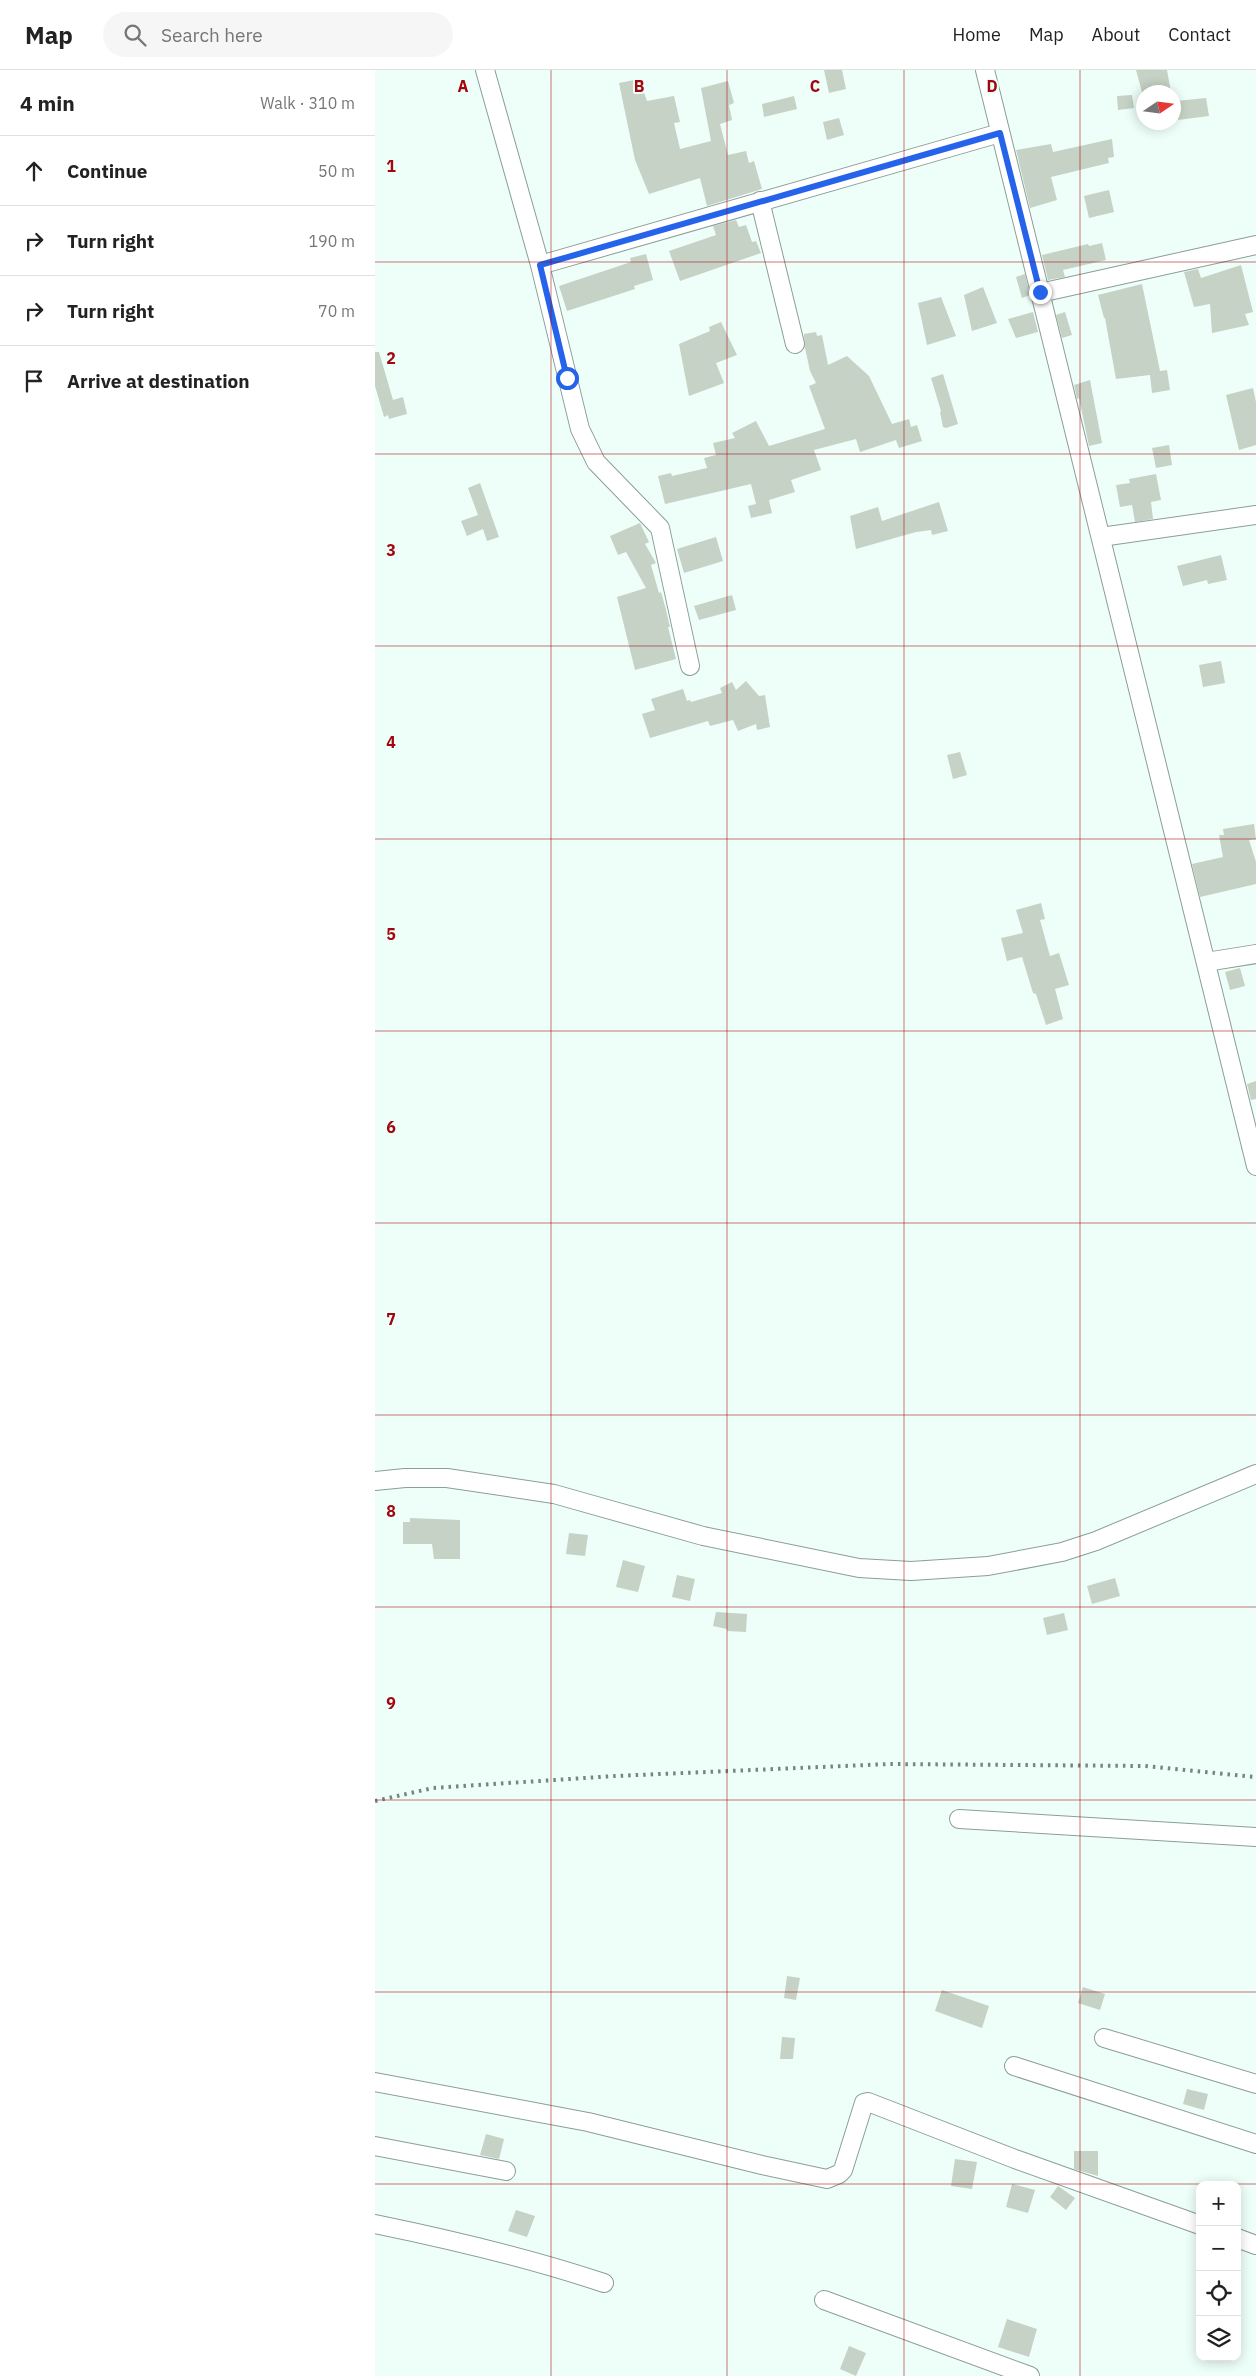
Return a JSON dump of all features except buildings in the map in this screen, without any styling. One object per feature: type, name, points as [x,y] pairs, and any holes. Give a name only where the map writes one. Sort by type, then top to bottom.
[{"type":"street","points":[[485,70],[540,265],[580,429],[596,462],[659,528],[690,666]]},
{"type":"street","points":[[985,70],[1256,1166]]},
{"type":"street","points":[[540,265],[1000,133]]},
{"type":"street","points":[[760,201],[795,344]]},
{"type":"street","points":[[1040,292],[1256,245]]},
{"type":"street","points":[[1101,537],[1256,515]]},
{"type":"street","points":[[1206,962],[1256,954]]},
{"type":"street","points":[[375,1481],[405,1478],[447,1478],[554,1494],[703,1536],[859,1568],[911,1571],[988,1566],[1062,1552],[1096,1541],[1256,1474]]},
{"type":"street","points":[[959,1819],[1256,1837]]},
{"type":"street","points":[[1104,2038],[1256,2084]]},
{"type":"street","points":[[1014,2066],[1256,2144]]},
{"type":"street","points":[[375,2082],[588,2122],[827,2179],[843,2170],[860,2113],[864,2103],[868,2102],[1015,2159],[1196,2224]]},
{"type":"street","points":[[375,2146],[506,2171]]},
{"type":"street","points":[[375,2224],[464,2243],[547,2264],[604,2283]]},
{"type":"street","points":[[1241,2239],[1256,2245]]},
{"type":"street","points":[[824,2300],[1029,2376]]},
{"type":"railway","points":[[375,1801],[433,1788],[615,1776],[889,1764],[1145,1766],[1256,1777]]},
{"type":"route","points":[[567,378],[540,265],[1000,133],[1040,292]]}]
